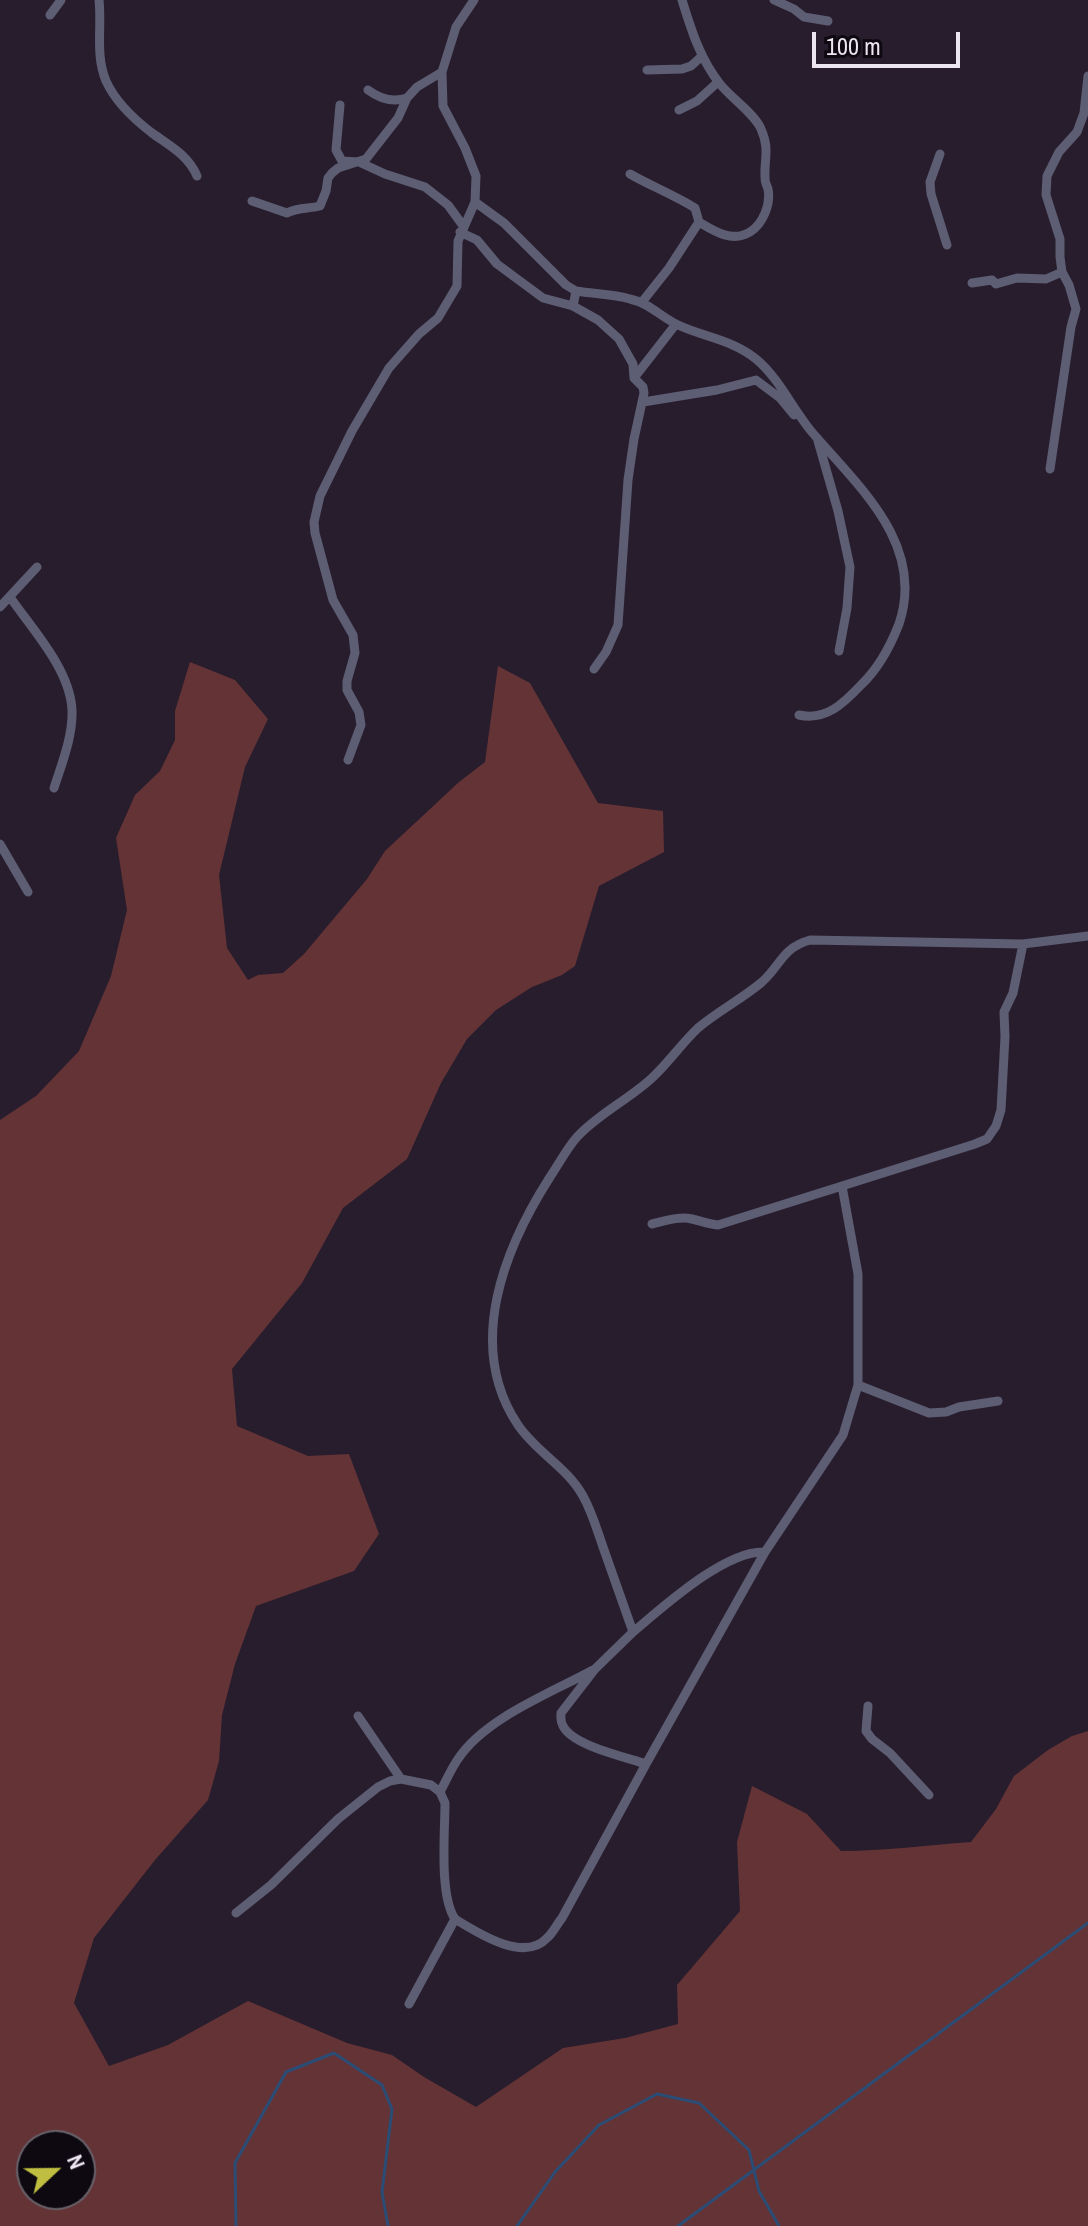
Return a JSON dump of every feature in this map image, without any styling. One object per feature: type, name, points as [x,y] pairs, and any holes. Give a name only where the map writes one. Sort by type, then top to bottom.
[{"type":"street","points":[[50,15],[61,0]]},
{"type":"street","points":[[99,0],[99,49],[107,83],[132,116],[186,158],[197,176]]},
{"type":"street","points":[[348,760],[361,725],[359,712],[347,690],[355,653],[353,635],[329,588],[315,533],[316,508],[326,481],[389,368],[438,318],[457,286],[457,246],[475,202],[476,176],[443,106],[442,72],[456,27],[474,0]]},
{"type":"street","points":[[774,0],[804,17],[828,21]]},
{"type":"street","points":[[630,174],[695,208],[699,222],[722,235],[737,237],[751,232],[767,209],[766,140],[760,125],[718,82],[690,30],[683,1]]},
{"type":"street","points":[[647,70],[682,69],[702,56]]},
{"type":"street","points":[[252,201],[287,213],[300,207],[311,209],[320,206],[332,173],[366,159],[398,118],[407,98],[417,87],[442,72]]},
{"type":"street","points":[[1050,469],[1076,309],[1062,272],[1060,239],[1046,195],[1047,176],[1059,152],[1077,132],[1084,113],[1088,76]]},
{"type":"street","points":[[679,110],[697,101],[718,82]]},
{"type":"street","points":[[368,90],[390,100],[407,98]]},
{"type":"street","points":[[340,105],[336,150],[342,161],[359,162],[425,187],[448,205],[462,230],[477,240],[497,264],[543,298],[573,306],[598,320],[619,339],[633,364],[634,378],[643,387],[643,402],[628,480],[618,625],[594,669]]},
{"type":"street","points":[[940,154],[930,182],[947,245]]},
{"type":"street","points":[[475,202],[504,223],[566,285],[576,291],[642,302],[676,324],[742,349],[766,368],[808,428],[873,504],[889,528],[905,572],[905,598],[894,637],[876,670],[846,701],[824,714],[799,715]]},
{"type":"street","points":[[642,302],[699,222]]},
{"type":"street","points":[[972,283],[992,280],[996,284],[1029,277],[1041,279],[1062,272]]},
{"type":"street","points":[[573,306],[576,291]]},
{"type":"street","points":[[634,378],[676,324]]},
{"type":"street","points":[[643,402],[756,380],[766,368]]},
{"type":"street","points":[[756,380],[780,398],[808,428]]},
{"type":"street","points":[[817,438],[850,567],[839,651]]},
{"type":"street","points":[[0,607],[37,567]]},
{"type":"street","points":[[10,597],[61,670],[67,685],[72,710],[67,747],[54,788]]},
{"type":"street","points":[[0,844],[28,892]]},
{"type":"street","points":[[633,1632],[592,1514],[568,1474],[517,1424],[494,1366],[492,1337],[498,1285],[531,1207],[576,1137],[655,1076],[697,1030],[759,985],[795,944],[810,940],[1023,944],[1088,936]]},
{"type":"street","points":[[652,1224],[689,1218],[718,1225],[987,1139],[996,1126],[1001,1110],[1004,1012],[1013,993],[1023,944]]},
{"type":"street","points":[[236,1913],[271,1885],[348,1811],[378,1787],[401,1779],[431,1785],[440,1792],[445,1803],[445,1873],[450,1912],[455,1919],[513,1948],[535,1946],[546,1940],[562,1918],[765,1552],[843,1435],[858,1385],[858,1274],[842,1186]]},
{"type":"street","points":[[858,1385],[929,1413],[998,1401]]},
{"type":"street","points":[[646,1764],[582,1742],[563,1726],[561,1713],[595,1669],[633,1632],[696,1581],[740,1557],[765,1552]]},
{"type":"street","points":[[440,1792],[458,1758],[478,1736],[529,1702],[595,1669]]},
{"type":"street","points":[[868,1706],[866,1731],[929,1795]]},
{"type":"street","points":[[358,1716],[401,1779]]},
{"type":"street","points":[[409,2004],[455,1919]]},
{"type":"shaded area","points":[[190,662],[235,680],[268,719],[245,767],[219,875],[227,948],[248,980],[258,975],[283,973],[304,954],[367,879],[385,851],[485,762],[498,666],[530,683],[598,803],[663,811],[664,852],[599,886],[575,966],[532,987],[496,1010],[467,1039],[441,1083],[407,1159],[343,1208],[302,1283],[232,1369],[237,1426],[308,1456],[349,1454],[379,1534],[354,1571],[256,1606],[235,1664],[222,1715],[219,1761],[208,1800],[155,1860],[94,1938],[74,2003],[109,2066],[168,2045],[248,2001],[347,2043],[392,2055],[476,2107],[563,2048],[625,2038],[678,2024],[677,1985],[740,1911],[737,1842],[752,1786],[807,1814],[841,1851],[971,1842],[996,1809],[1014,1776],[1048,1750],[1088,1731],[1088,2226],[0,2226],[0,1120],[36,1096],[79,1051],[111,976],[127,910],[116,838],[135,795],[160,771],[175,740],[175,711]]},
{"type":"waterway","points":[[678,2226],[1088,1923]]},
{"type":"waterway","points":[[236,2226],[235,2163],[286,2072],[334,2053],[382,2085],[392,2109],[382,2192],[388,2226]]},
{"type":"waterway","points":[[517,2226],[555,2172],[599,2125],[657,2094],[699,2103],[749,2150],[759,2191],[779,2226]]}]
